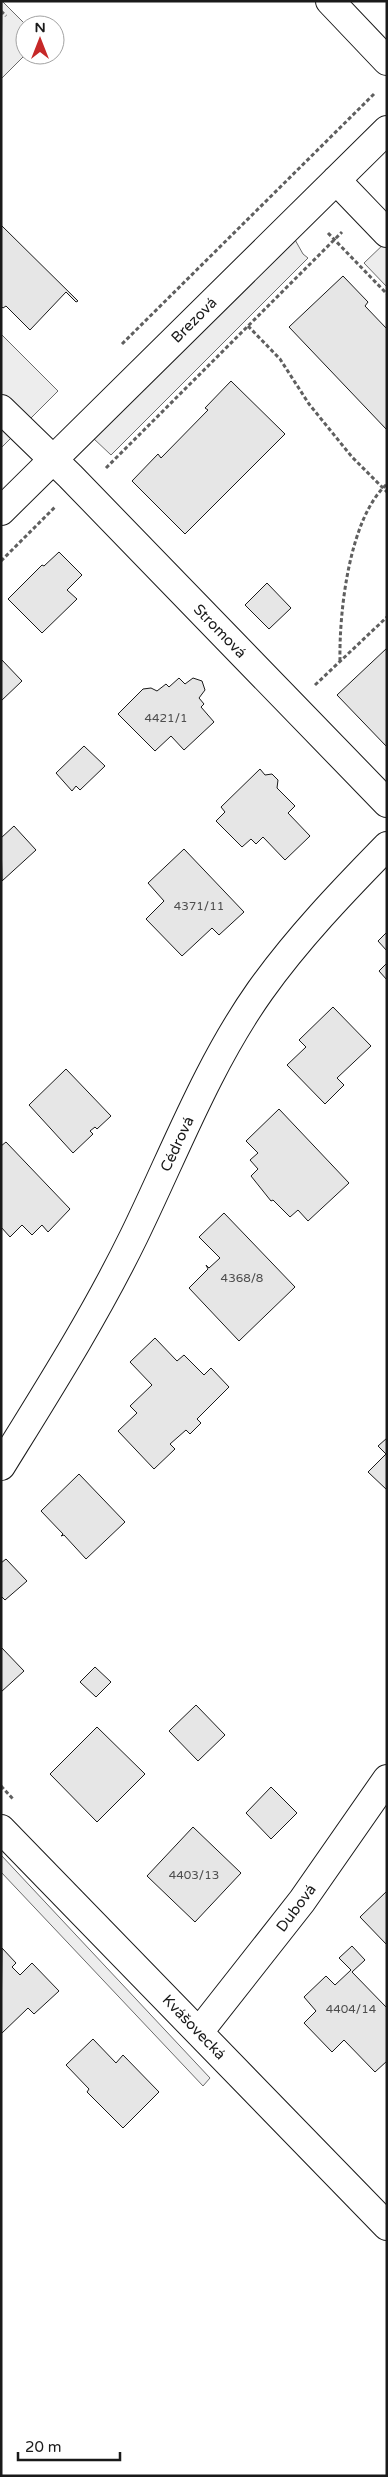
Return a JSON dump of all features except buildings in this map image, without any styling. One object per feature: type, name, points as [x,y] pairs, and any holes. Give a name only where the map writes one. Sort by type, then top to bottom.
[{"type":"street","points":[[330,1],[387,61]]},
{"type":"street","name":"Brezová","points":[[1,511],[387,130]]},
{"type":"street","points":[[336,180],[387,232]]},
{"type":"street","name":"Stromová","points":[[1,408],[53,459],[387,803]]},
{"type":"street","name":"Cédrová","points":[[1,1466],[78,1342],[133,1237],[190,1115],[235,1030],[260,991],[326,909],[387,846]]},
{"type":"street","name":"Dubová","points":[[199,2032],[302,1901],[387,1779]]},
{"type":"street","name":"Kvášovecká","points":[[1,1829],[387,2226]]},
{"type":"path","points":[[1,11],[6,16]]},
{"type":"path","points":[[120,345],[374,94]]},
{"type":"path","points":[[282,185],[387,294]]},
{"type":"path","points":[[1,561],[63,499],[99,474],[365,210]]},
{"type":"path","points":[[248,326],[280,359],[309,404],[352,457],[387,492]]},
{"type":"path","points":[[340,661],[340,632],[344,599],[358,530],[368,509],[382,488],[387,484]]},
{"type":"path","points":[[308,692],[387,617]]},
{"type":"shaded area","points":[[2,1],[16,15],[15,65],[1,79]]},
{"type":"shaded area","points":[[294,238],[303,254],[308,258],[111,455],[93,438]]},
{"type":"shaded area","points":[[387,241],[387,287],[364,263]]},
{"type":"shaded area","points":[[1,334],[58,391],[1,448]]},
{"type":"shaded area","points":[[1,1855],[210,2078],[203,2086],[1,1872]]}]
